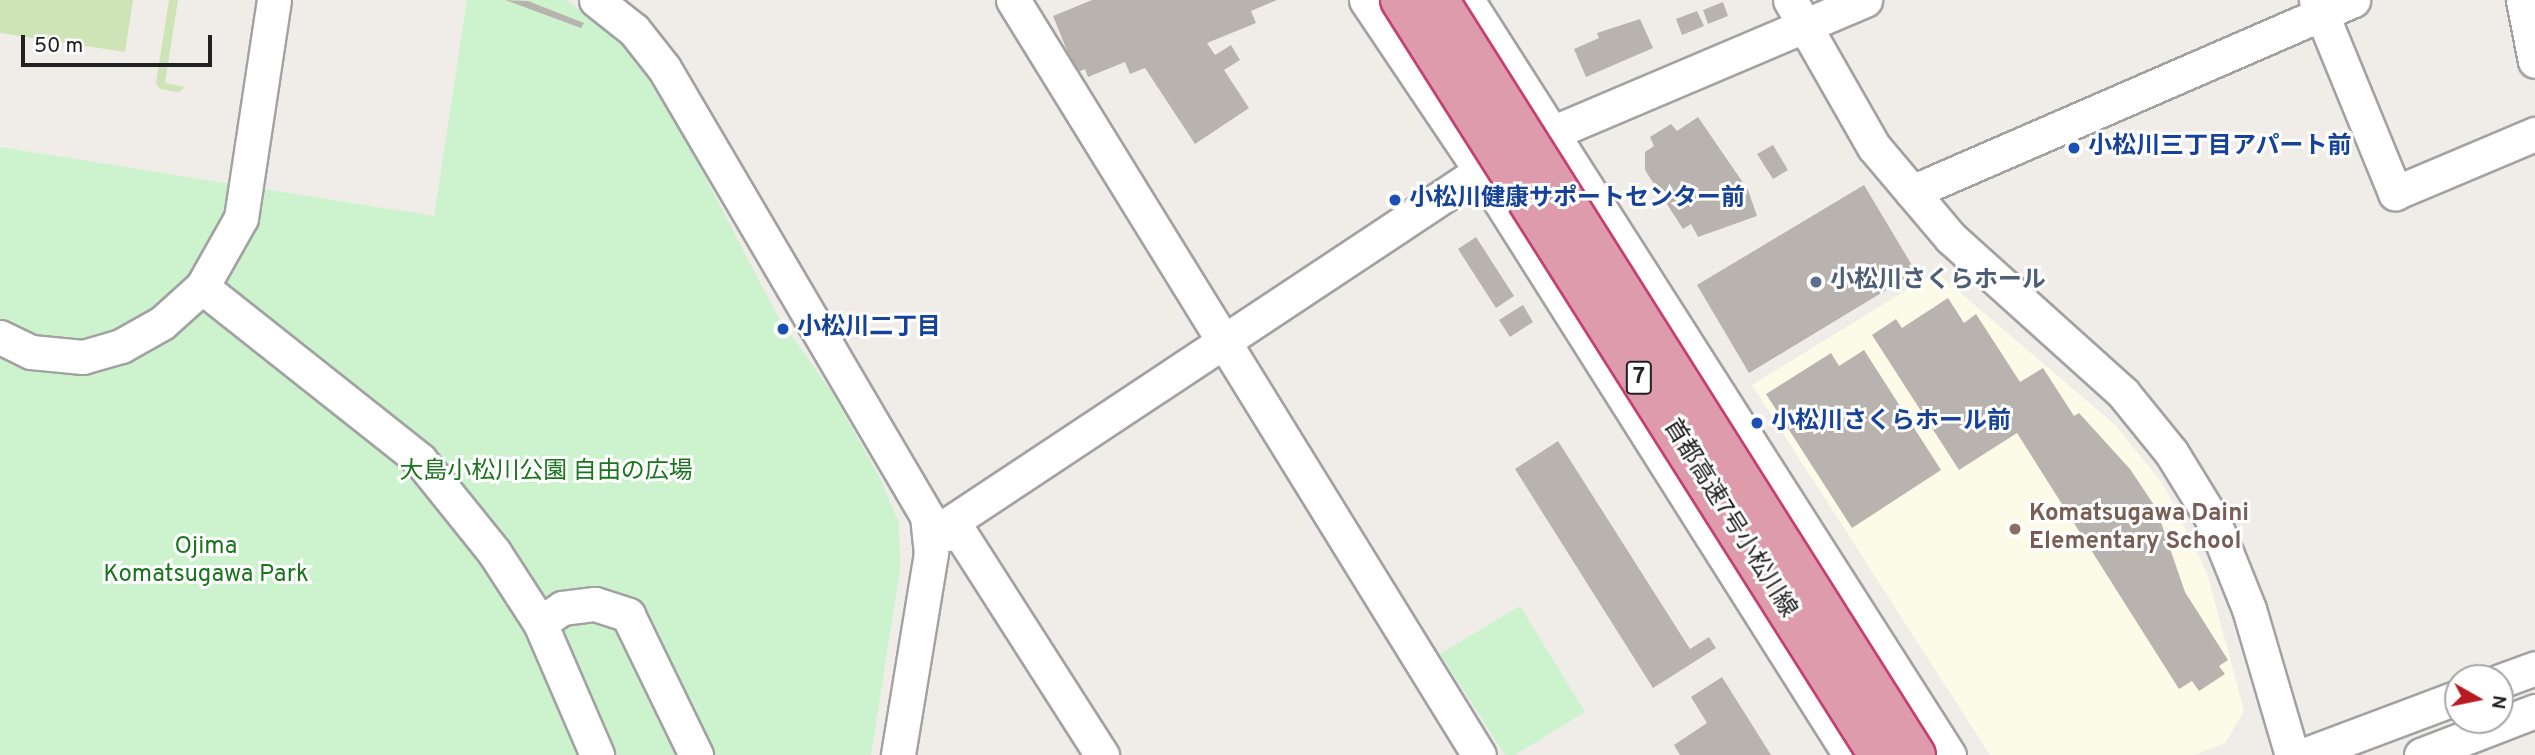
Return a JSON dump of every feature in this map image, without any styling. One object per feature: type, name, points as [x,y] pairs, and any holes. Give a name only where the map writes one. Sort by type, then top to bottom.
[{"type":"highway","name":"首都高速7号小松川線","points":[[1400,0],[1878,755]]},
{"type":"highway","name":"首都高速7号小松川線","points":[[1439,0],[1916,755]]},
{"type":"street","points":[[0,337],[31,352],[83,357],[121,346],[162,323],[202,287],[241,218],[274,0]]},
{"type":"street","points":[[596,0],[634,30],[664,68],[921,502],[932,535],[898,755]]},
{"type":"street","points":[[1013,0],[1220,341],[1479,755]]},
{"type":"street","points":[[1366,0],[1481,171],[1850,755]]},
{"type":"street","points":[[1467,0],[1554,132],[1949,755]]},
{"type":"street","points":[[932,535],[1220,341],[1481,171],[1554,132],[1796,13],[1865,0]]},
{"type":"street","points":[[1912,192],[2319,7],[2353,0]]},
{"type":"street","points":[[2523,0],[2535,61]]},
{"type":"street","points":[[2319,7],[2395,193],[2535,134]]},
{"type":"street","points":[[1796,13],[1874,147],[1963,252],[2123,393],[2172,452],[2214,522],[2244,596],[2292,755]]},
{"type":"street","points":[[202,287],[420,460],[494,552],[540,623],[597,755]]},
{"type":"street","points":[[932,535],[960,533],[1102,755]]},
{"type":"street","points":[[540,623],[562,608],[595,604],[628,615],[696,755]]},
{"type":"street","points":[[2514,676],[2535,668]]},
{"type":"street","points":[[2304,755],[2444,702]]},
{"type":"street","points":[[2421,755],[2535,710]]},
{"type":"shaded area","name":"Komatsugawa Daini Elementary School","points":[[1936,272],[2115,425],[2163,484],[2207,573],[2244,711],[2225,743],[2194,755],[1990,755],[1752,385]]},
{"type":"green space","points":[[0,0],[133,0],[125,52],[0,33]]},
{"type":"green space","points":[[169,0],[178,0],[165,83],[185,87],[179,92],[160,89],[156,83]]},
{"type":"green space","name":"大島小松川公園 自由の広場","points":[[467,0],[566,0],[618,36],[656,82],[776,313],[833,394],[880,478],[899,523],[900,570],[871,755],[0,755],[0,147],[434,216]]},
{"type":"green space","points":[[1520,606],[1585,712],[1515,755],[1505,755],[1440,654]]},
{"type":"building","points":[[505,0],[528,1],[584,23],[581,28]]},
{"type":"building","points":[[1092,0],[1277,0],[1251,11],[1256,23],[1207,43],[1215,55],[1231,45],[1240,60],[1224,70],[1249,108],[1195,144],[1145,68],[1130,74],[1125,62],[1088,77],[1085,69],[1076,73],[1053,16]]},
{"type":"building","points":[[1723,2],[1728,16],[1708,24],[1703,10]]},
{"type":"building","points":[[1697,11],[1704,26],[1682,35],[1676,19]]},
{"type":"building","points":[[1640,19],[1653,48],[1586,77],[1574,49],[1599,38],[1597,33]]},
{"type":"building","points":[[1698,117],[1748,190],[1757,216],[1698,237],[1691,224],[1683,229],[1645,170],[1645,152],[1654,146],[1650,137],[1671,124],[1677,131]]},
{"type":"building","points":[[1773,145],[1788,170],[1773,179],[1757,154]]},
{"type":"building","points":[[1864,185],[1916,272],[1749,373],[1697,285]]},
{"type":"building","points":[[1476,237],[1514,296],[1496,308],[1458,249]]},
{"type":"building","points":[[1948,298],[1964,323],[1976,314],[2020,382],[2043,368],[2074,416],[2079,413],[2130,469],[2156,508],[2185,592],[2228,660],[2219,666],[2225,674],[2199,691],[2192,681],[2179,689],[2017,433],[1959,470],[1872,335],[1896,319],[1902,328]]},
{"type":"building","points":[[1523,305],[1533,322],[1510,337],[1499,320]]},
{"type":"building","points":[[1864,350],[1941,470],[1852,528],[1766,394],[1831,353],[1839,366]]},
{"type":"building","points":[[1558,441],[1690,649],[1709,637],[1716,648],[1653,688],[1515,469]]},
{"type":"building","points":[[1722,677],[1771,755],[1680,755],[1674,745],[1707,723],[1691,697]]},
{"type":"place","name":"小松川三丁目アパート前","points":[[2074,148]]},
{"type":"place","name":"小松川健康サポートセンター前","points":[[1395,200]]},
{"type":"place","name":"小松川さくらホール","points":[[1816,282]]},
{"type":"place","name":"小松川二丁目","points":[[783,329]]},
{"type":"place","name":"小松川さくらホール前","points":[[1757,423]]},
{"type":"place","name":"Komatsugawa Daini Elementary School","points":[[2015,529]]},
{"type":"park label","name":"Ojima Komatsugawa Park","points":[[206,562]]}]
